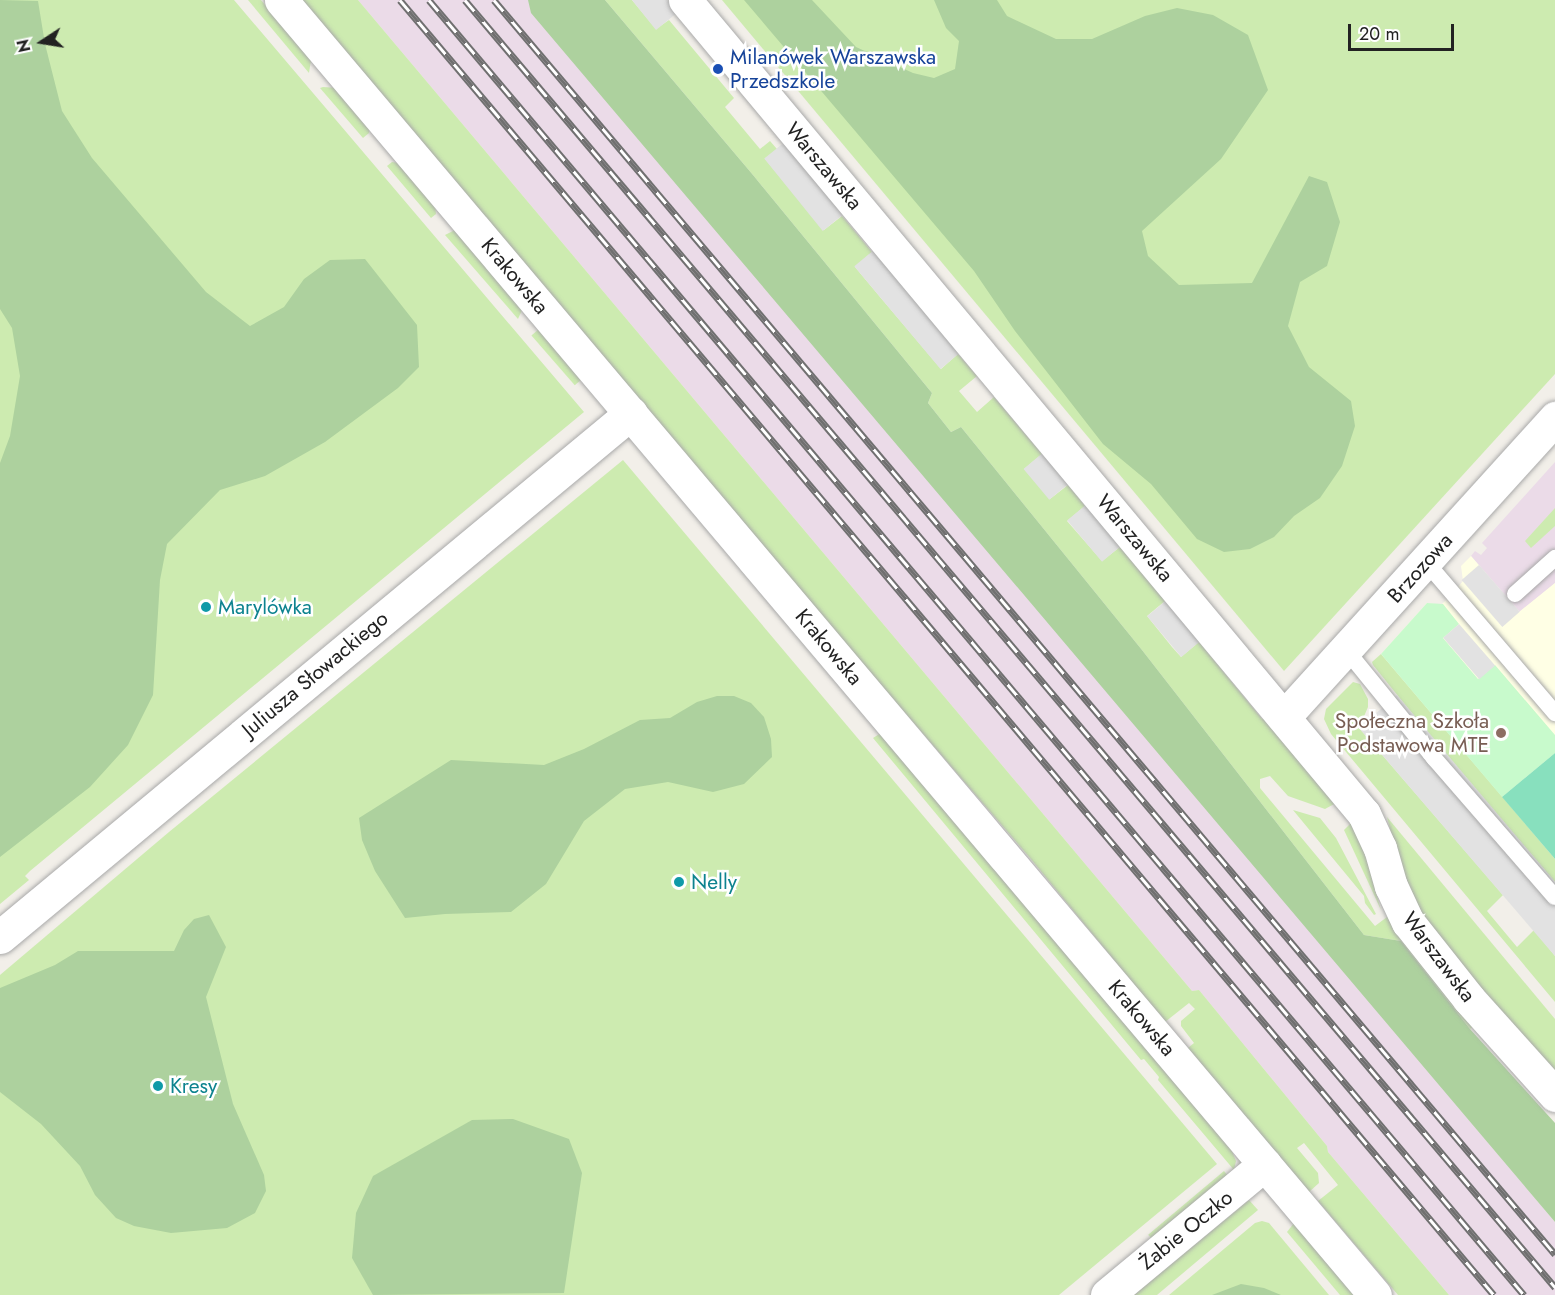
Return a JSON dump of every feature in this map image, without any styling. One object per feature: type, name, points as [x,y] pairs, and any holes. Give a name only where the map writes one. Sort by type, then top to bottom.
[{"type":"street","name":"Krakowska","points":[[280,0],[1375,1295]]},
{"type":"street","name":"Warszawska","points":[[685,0],[1284,717],[1368,821],[1380,848],[1391,886],[1408,922],[1481,1013],[1555,1095]]},
{"type":"street","name":"Juliusza Słowackiego","points":[[0,937],[631,413]]},
{"type":"street","name":"Brzozowa","points":[[1284,717],[1347,651],[1554,420]]},
{"type":"street","name":"Żabie Oczko","points":[[1107,1295],[1265,1164]]},
{"type":"lane","points":[[1515,594],[1555,558]]},
{"type":"lane","points":[[1426,562],[1555,713]]},
{"type":"lane","points":[[1347,651],[1434,758],[1555,897]]},
{"type":"shaded area","points":[[358,0],[528,0],[1555,1222],[1555,1295],[1449,1295],[1328,1152],[1327,1146],[1199,990],[1192,991]]},
{"type":"shaded area","points":[[632,0],[667,0],[678,12],[656,30]]},
{"type":"shaded area","points":[[786,141],[845,213],[823,231],[764,159]]},
{"type":"shaded area","points":[[875,249],[961,352],[940,369],[854,266]]},
{"type":"shaded area","points":[[1045,451],[1071,482],[1049,500],[1024,469]]},
{"type":"shaded area","points":[[1555,462],[1555,583],[1520,612],[1471,556],[1475,551],[1481,555],[1487,548],[1482,543]]},
{"type":"shaded area","points":[[1088,503],[1123,544],[1102,562],[1067,520]]},
{"type":"shaded area","name":"Społeczna Szkoła Podstawowa MTE","points":[[1471,556],[1519,612],[1555,583],[1555,859],[1381,654],[1427,603],[1441,605],[1452,594],[1463,581],[1461,566]]},
{"type":"shaded area","points":[[1479,565],[1520,612],[1502,627],[1462,580]]},
{"type":"shaded area","points":[[1168,599],[1202,640],[1181,657],[1147,616]]},
{"type":"shaded area","points":[[1459,624],[1495,666],[1479,679],[1443,638]]},
{"type":"shaded area","points":[[1397,695],[1555,882],[1555,956],[1359,728]]},
{"type":"green space","points":[[0,0],[234,0],[584,412],[30,871],[25,876],[29,880],[0,904]]},
{"type":"green space","points":[[0,0],[38,1],[45,44],[62,111],[92,158],[206,292],[250,326],[284,307],[304,279],[330,260],[365,259],[417,325],[419,367],[398,388],[325,442],[265,476],[220,490],[167,544],[160,580],[153,695],[128,745],[90,787],[0,857],[0,463],[10,436],[20,376],[12,328],[0,309]]},
{"type":"green space","points":[[248,0],[261,0],[311,60],[309,73]]},
{"type":"green space","points":[[302,0],[358,0],[1192,991],[1199,990],[1327,1146],[1328,1152],[1449,1295],[1398,1295],[1318,1201],[1338,1185],[1304,1143],[1297,1148],[1318,1173],[1319,1183],[1309,1192],[1188,1048],[1194,1043],[1181,1026],[1181,1021],[1195,1009],[1189,1003],[1165,1022],[1030,858],[857,657]]},
{"type":"green space","points":[[528,0],[605,0],[753,175],[932,393],[928,403],[951,432],[961,427],[1142,650],[1364,935],[1401,941],[1470,1029],[1555,1123],[1555,1222],[531,13]]},
{"type":"green space","points":[[605,0],[632,0],[656,29],[669,20],[734,98],[725,107],[760,149],[770,141],[777,149],[765,159],[824,230],[842,216],[872,252],[855,267],[880,297],[941,369],[958,354],[977,376],[959,391],[977,412],[994,397],[1042,454],[1024,469],[1050,499],[1068,485],[1085,506],[1067,521],[1102,561],[1120,547],[1165,601],[1147,616],[1172,647],[1181,657],[1199,642],[1262,719],[1265,717],[1336,803],[1325,809],[1288,796],[1270,776],[1260,779],[1260,788],[1375,926],[1387,917],[1474,1026],[1470,1029],[1401,941],[1364,935],[1142,650],[961,427],[951,432],[928,403],[932,393],[753,175]]},
{"type":"green space","points":[[722,0],[1555,0],[1555,374],[1284,671]]},
{"type":"green space","points":[[744,0],[812,0],[856,47],[913,73],[934,78],[955,69],[959,41],[946,28],[934,0],[997,0],[1007,16],[1056,39],[1092,39],[1145,16],[1177,8],[1213,15],[1248,35],[1268,90],[1221,159],[1142,231],[1148,256],[1179,285],[1252,283],[1309,176],[1327,182],[1340,222],[1327,266],[1300,282],[1288,326],[1309,367],[1351,401],[1355,426],[1342,466],[1320,498],[1294,516],[1274,537],[1250,549],[1224,552],[1197,539],[1151,484],[1103,444],[1015,331],[974,271]]},
{"type":"green space","points":[[320,88],[338,88],[369,126],[369,133],[363,138]]},
{"type":"green space","points":[[392,162],[398,163],[435,206],[436,214],[431,218],[387,166]]},
{"type":"green space","points":[[455,230],[522,310],[518,319],[445,235]]},
{"type":"green space","points":[[539,329],[582,379],[575,385],[531,336]]},
{"type":"green space","points":[[623,460],[1217,1164],[1059,1295],[0,1295],[0,975],[169,832]]},
{"type":"green space","points":[[1555,508],[1555,526],[1531,548],[1525,541]]},
{"type":"green space","points":[[1427,603],[1443,604],[1459,624],[1443,638],[1478,679],[1495,665],[1555,735],[1555,753],[1502,797],[1381,654]]},
{"type":"green space","points":[[1381,654],[1555,859],[1555,882],[1440,748],[1373,665],[1372,662]]},
{"type":"green space","points":[[1353,682],[1360,684],[1368,699],[1368,707],[1359,728],[1503,895],[1487,911],[1517,947],[1534,930],[1555,956],[1555,1002],[1331,734],[1324,719],[1326,709]]},
{"type":"green space","points":[[717,696],[734,696],[751,703],[764,717],[771,739],[772,757],[744,784],[713,792],[668,782],[625,789],[584,821],[546,884],[511,912],[405,918],[375,871],[362,840],[359,818],[451,760],[544,765],[584,749],[640,720],[670,718],[697,702]]},
{"type":"green space","points":[[884,731],[1232,1151],[1236,1161],[1234,1170],[1158,1080],[1159,1077],[1144,1059],[1141,1060],[873,738]]},
{"type":"green space","points":[[1555,753],[1555,859],[1502,797]]},
{"type":"green space","points":[[1293,810],[1320,818],[1336,838],[1376,914],[1374,915],[1365,903],[1364,896]]},
{"type":"green space","points":[[1387,817],[1555,1019],[1555,1074],[1427,925],[1402,877]]},
{"type":"green space","points":[[1352,822],[1363,847],[1381,910],[1344,830]]},
{"type":"green space","points":[[209,915],[226,947],[206,997],[233,1104],[264,1175],[266,1191],[255,1213],[227,1228],[171,1233],[134,1226],[116,1218],[95,1195],[80,1166],[41,1124],[0,1092],[0,988],[55,965],[78,951],[174,951],[184,930],[194,919]]},
{"type":"green space","points":[[513,1119],[569,1139],[582,1173],[564,1293],[373,1295],[352,1258],[356,1213],[373,1176],[472,1120]]},
{"type":"green space","points":[[1224,1171],[1229,1177],[1153,1241],[1148,1235]]},
{"type":"green space","points":[[1249,1200],[1258,1210],[1157,1295],[1134,1295]]},
{"type":"green space","points":[[1262,1221],[1269,1223],[1329,1295],[1169,1295],[1255,1223]]},
{"type":"green space","points":[[1294,1223],[1356,1295],[1340,1295],[1287,1232]]},
{"type":"green space","points":[[1241,1284],[1264,1288],[1281,1295],[1212,1295]]},
{"type":"railway","points":[[400,0],[1494,1295]]},
{"type":"railway","points":[[429,0],[1524,1295]]},
{"type":"railway","points":[[465,0],[1555,1287]]},
{"type":"railway","points":[[494,0],[1555,1254]]},
{"type":"place","name":"Milanówek Warszawska Przedszkole","points":[[718,69]]},
{"type":"place","name":"Marylówka","points":[[206,607]]},
{"type":"place","name":"Społeczna Szkoła Podstawowa MTE","points":[[1501,733]]},
{"type":"place","name":"Nelly","points":[[679,882]]},
{"type":"place","name":"Kresy","points":[[158,1086]]}]
